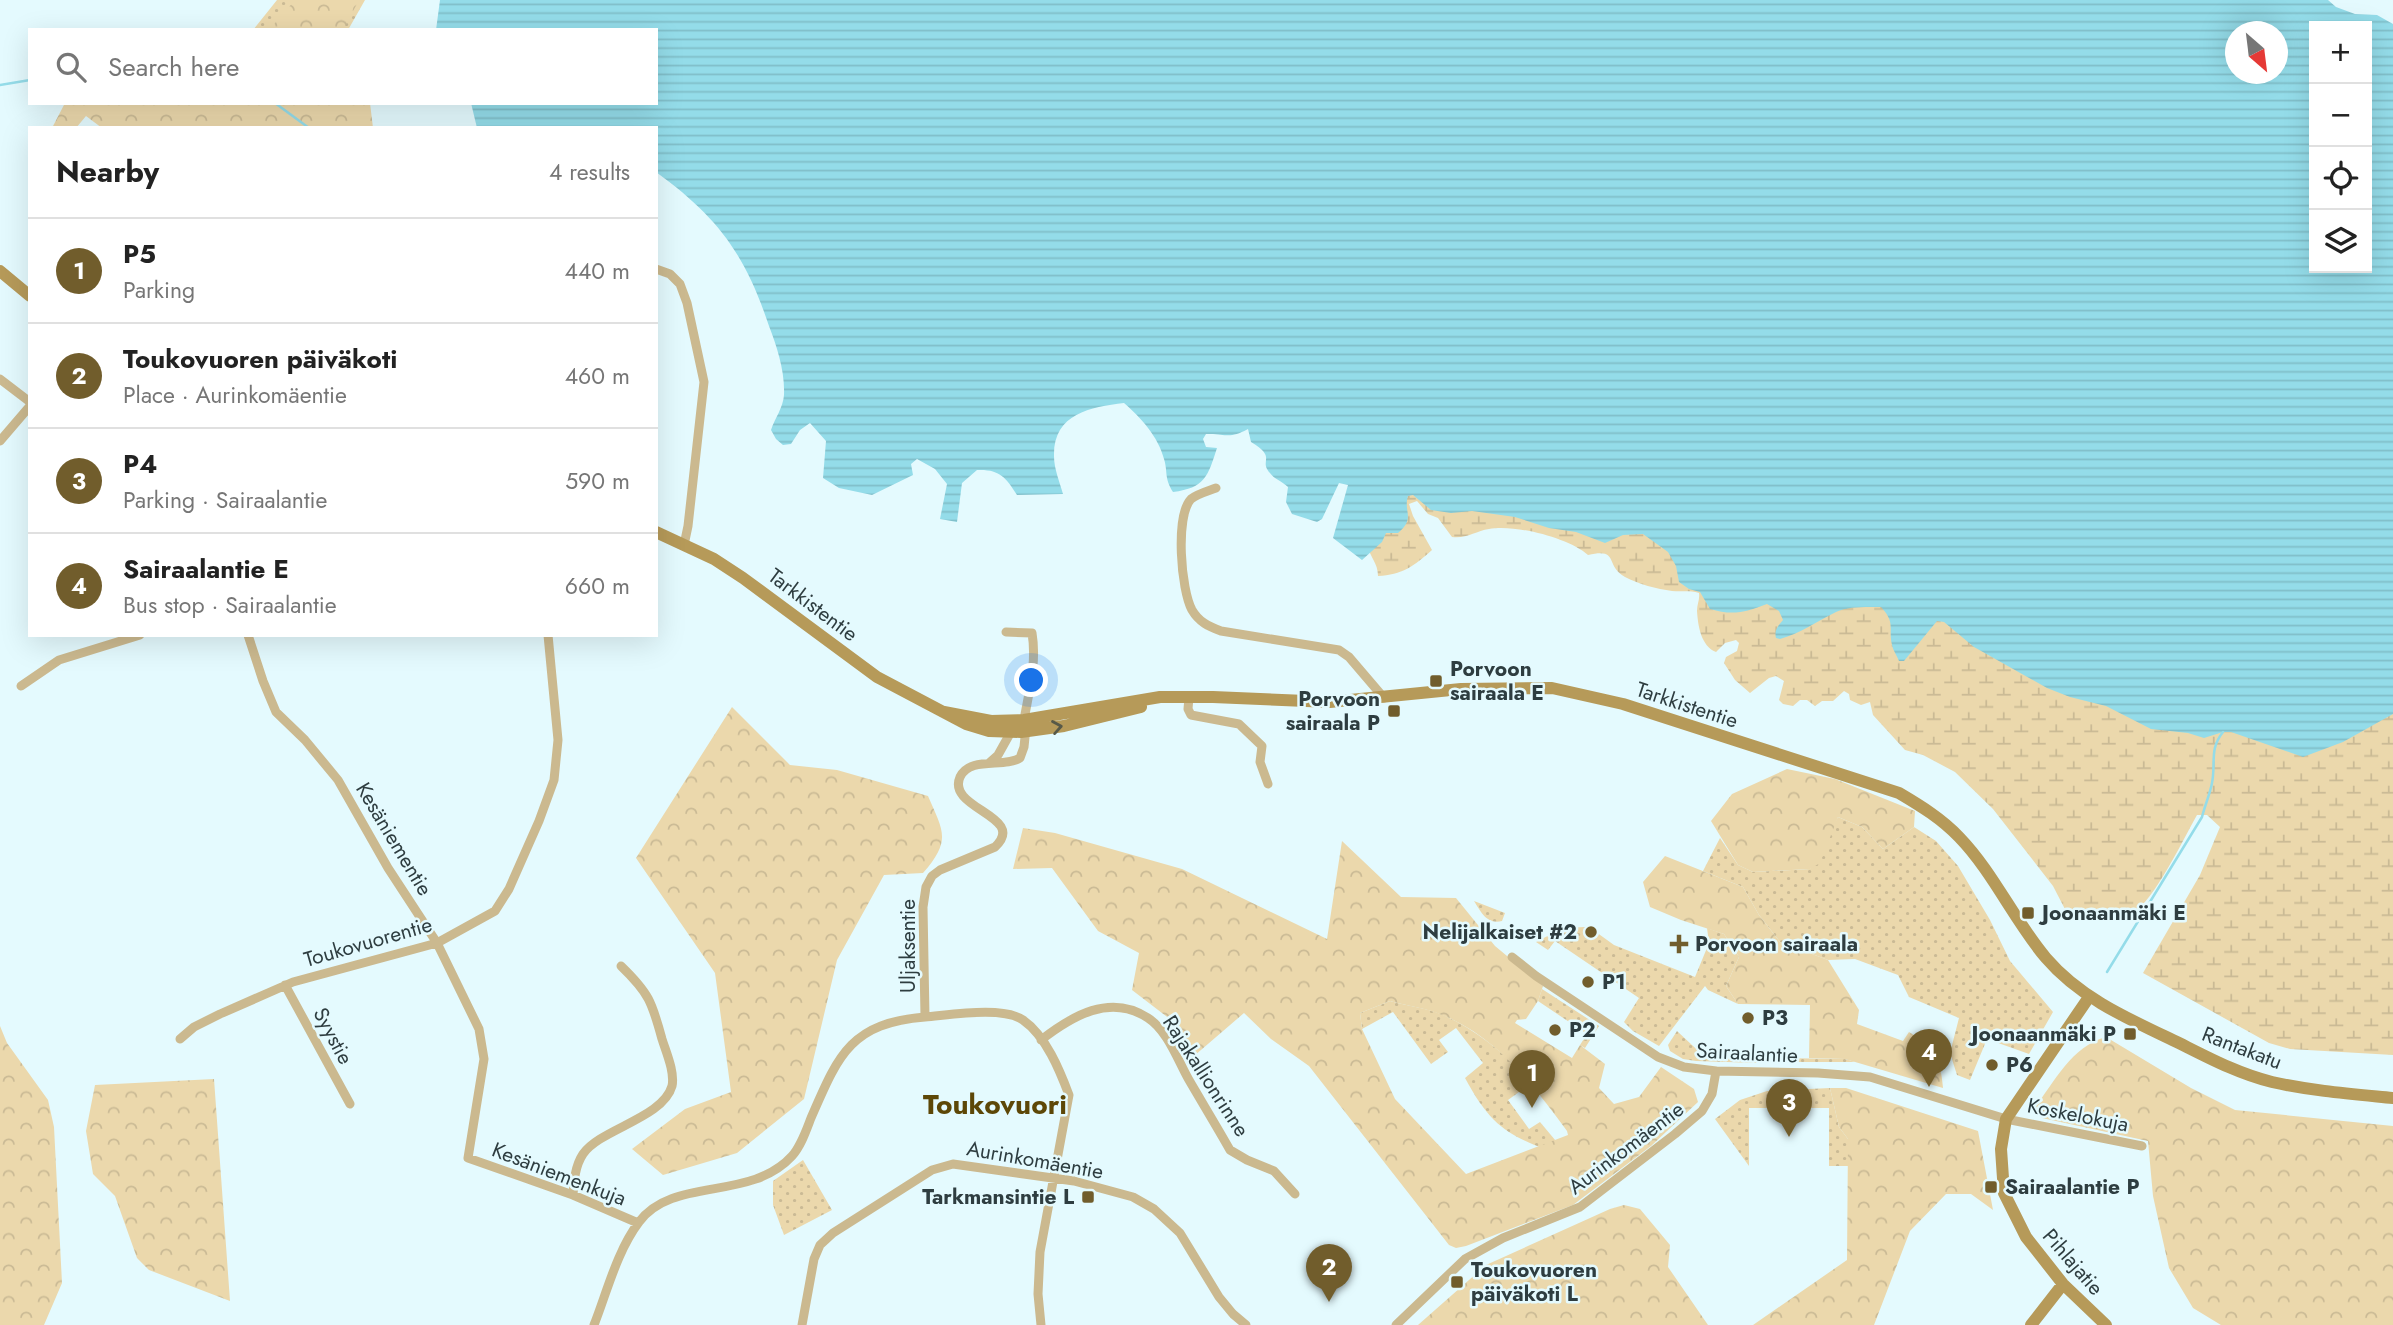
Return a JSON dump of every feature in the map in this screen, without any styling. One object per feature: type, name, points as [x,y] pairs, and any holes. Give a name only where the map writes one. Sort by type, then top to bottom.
[{"type":"street","points":[[658,270],[670,274],[680,284],[687,303],[704,382],[684,544]]},
{"type":"street","points":[[0,271],[28,294]]},
{"type":"street","points":[[0,379],[28,402]]},
{"type":"street","points":[[0,441],[28,406]]},
{"type":"street","points":[[1216,488],[1192,498],[1184,510],[1181,532],[1185,593],[1192,610],[1204,625],[1221,631],[1339,650],[1349,657],[1384,698]]},
{"type":"street","name":"Tarkkistentie","points":[[658,533],[684,544],[743,578],[877,677],[913,698],[977,728],[1009,733],[1025,726]]},
{"type":"street","points":[[1006,632],[1032,633],[1035,653],[1025,726]]},
{"type":"street","points":[[21,686],[59,660],[134,637]]},
{"type":"street","name":"Kesäniementie","points":[[249,637],[276,712],[305,740],[338,780],[387,868],[437,943],[479,1029],[484,1059],[468,1158]]},
{"type":"street","name":"Toukovuorentie","points":[[180,1038],[220,1014],[285,985],[437,943],[495,911],[509,889],[554,780],[558,740],[548,637]]},
{"type":"street","name":"Tarkkistentie","points":[[944,712],[1025,726],[1096,719],[1175,698],[1330,702],[1461,689],[1552,688],[1623,704],[1899,793],[1928,810],[1961,839],[2047,958],[2067,980],[2089,997]]},
{"type":"street","points":[[1189,697],[1188,709],[1191,715],[1239,724],[1262,746],[1260,762],[1268,784]]},
{"type":"street","name":"Uljaksentie","points":[[594,1325],[626,1245],[638,1223],[649,1211],[663,1202],[766,1177],[792,1156],[803,1138],[834,1066],[847,1048],[880,1025],[925,1017],[923,897],[932,876],[940,870],[988,851],[1000,842],[1003,834],[1002,827],[967,801],[959,786],[964,772],[972,767],[989,763],[1001,764],[1020,758],[1025,726]]},
{"type":"street","name":"Uljaksentie","points":[[989,763],[998,755],[1009,733]]},
{"type":"street","name":"Sairaalantie","points":[[1512,957],[1658,1058],[1684,1067],[1716,1071],[1870,1077],[2007,1119]]},
{"type":"street","points":[[573,1195],[575,1171],[587,1149],[646,1114],[663,1099],[672,1086],[670,1063],[653,1006],[643,987],[621,965]]},
{"type":"street","name":"Syystie","points":[[285,985],[350,1104]]},
{"type":"street","name":"Rantakatu","points":[[2089,997],[2228,1067],[2259,1078],[2315,1090],[2393,1098]]},
{"type":"street","name":"Pihlajatie","points":[[2089,997],[2007,1119],[2001,1149],[2004,1193],[2026,1237],[2063,1284],[2106,1325]]},
{"type":"street","name":"Rajakallionrinne","points":[[1041,1040],[1074,1017],[1100,1006],[1126,1009],[1149,1019],[1166,1039],[1230,1150],[1274,1171],[1295,1194]]},
{"type":"street","points":[[925,1017],[1001,1013],[1023,1020],[1041,1040],[1062,1076],[1069,1095],[1040,1252],[1038,1294],[1041,1325]]},
{"type":"street","name":"Aurinkomäentie","points":[[1396,1325],[1465,1259],[1503,1237],[1580,1207],[1675,1134],[1702,1111],[1712,1094],[1716,1071]]},
{"type":"street","name":"Koskelokuja","points":[[2007,1119],[2142,1146]]},
{"type":"street","name":"Kesäniemenkuja","points":[[468,1158],[573,1195],[638,1223]]},
{"type":"street","name":"Aurinkomäentie","points":[[802,1325],[814,1259],[820,1245],[833,1233],[932,1170],[953,1164],[1074,1181],[1133,1197],[1154,1209],[1180,1233],[1219,1297],[1246,1325]]},
{"type":"street","points":[[2031,1325],[2063,1284]]},
{"type":"green space","points":[[277,0],[365,0],[349,28],[255,28]]},
{"type":"green space","points":[[295,0],[359,0],[344,28],[271,28]]},
{"type":"green space","points":[[64,105],[370,105],[373,126],[99,126],[86,116],[78,126],[53,126]]},
{"type":"green space","points":[[1407,480],[2393,684],[2393,1055],[2290,1049],[2269,1043],[2143,973],[2200,875],[2220,827],[2207,815],[2197,815],[2159,883],[2141,907],[2132,914],[2109,920],[2068,915],[2053,886],[1993,809],[1955,772],[1923,755],[1905,750],[1873,715],[1870,702],[1861,705],[1850,700],[1849,694],[1844,691],[1833,701],[1822,701],[1815,706],[1807,700],[1800,700],[1793,706],[1783,704],[1779,700],[1784,681],[1776,676],[1769,678],[1750,693],[1735,680],[1724,663],[1726,657],[1737,651],[1739,643],[1736,640],[1725,643],[1716,652],[1707,645],[1698,623],[1699,593],[1666,590],[1636,582],[1619,572],[1608,556],[1598,553],[1588,555],[1568,543],[1541,534],[1500,528],[1452,537],[1438,518],[1428,514],[1417,501],[1409,504],[1432,550],[1407,569],[1378,576],[1367,545]]},
{"type":"green space","points":[[732,707],[790,765],[837,770],[928,796],[941,827],[941,843],[923,873],[884,875],[837,960],[804,1099],[737,1153],[663,1175],[632,1149],[685,1109],[731,1092],[715,973],[636,858]]},
{"type":"green space","points":[[1787,769],[1835,779],[1915,811],[1914,827],[1883,849],[1862,827],[1838,817],[1820,863],[1810,869],[1753,872],[1738,865],[1711,821],[1732,794]]},
{"type":"green space","points":[[1838,817],[1862,827],[1883,849],[1914,827],[1936,841],[1958,866],[1990,920],[2010,961],[2053,1012],[2029,1054],[1987,1039],[1970,1080],[1957,1075],[1950,1053],[1959,1018],[1909,997],[1898,975],[1855,959],[1828,960],[1780,942],[1759,915],[1743,887],[1703,871],[1720,838],[1738,865],[1753,872],[1810,869]]},
{"type":"green space","points":[[1023,828],[1055,833],[1182,869],[1327,939],[1342,841],[1401,897],[1456,898],[1495,946],[1543,986],[1538,1001],[1526,1019],[1517,1020],[1515,1023],[1572,1058],[1580,1045],[1605,1064],[1599,1088],[1614,1104],[1639,1097],[1661,1067],[1694,1089],[1698,1102],[1651,1146],[1573,1205],[1456,1248],[1449,1245],[1309,1066],[1271,1039],[1244,1013],[1194,1056],[1175,1023],[1132,990],[1139,953],[1098,931],[1052,868],[1013,869]],"holes":[[[1390,1001],[1442,1015],[1480,1036],[1497,1049],[1527,1080],[1568,1135],[1466,1174],[1395,1099],[1362,1029],[1360,1013]]]},
{"type":"green space","points":[[1665,856],[1743,887],[1759,915],[1780,942],[1828,960],[1859,1010],[1857,1024],[1903,1041],[1909,1032],[1930,1049],[1938,1061],[1943,1088],[1845,1059],[1809,1058],[1810,1005],[1738,1004],[1726,986],[1739,957],[1724,934],[1650,907],[1643,882]]},
{"type":"green space","points":[[1474,901],[1505,913],[1502,921],[1488,919]]},
{"type":"green space","points":[[1585,927],[1614,945],[1695,977],[1709,943],[1707,928],[1724,934],[1739,957],[1726,986],[1738,1004],[1705,986],[1659,1046],[1633,1031],[1624,1022],[1639,998],[1555,941],[1548,950],[1536,942],[1563,928]]},
{"type":"green space","points":[[1542,989],[1599,1026],[1585,1048],[1580,1045],[1587,1034],[1538,1001]]},
{"type":"green space","points":[[1390,1001],[1456,1021],[1504,1055],[1535,1086],[1518,1085],[1519,1092],[1508,1100],[1529,1129],[1540,1122],[1571,1159],[1520,1138],[1486,1111],[1465,1078],[1483,1063],[1456,1028],[1439,1040],[1448,1052],[1431,1064],[1393,1012],[1362,1029],[1360,1013]]},
{"type":"green space","points":[[0,1026],[7,1043],[48,1100],[54,1127],[62,1283],[44,1325],[0,1325]]},
{"type":"green space","points":[[1677,1031],[1707,1059],[1752,1058],[1755,1053],[1760,1058],[1758,1063],[1683,1059],[1670,1051],[1668,1045]]},
{"type":"green space","points":[[2106,1037],[2191,1088],[2235,1110],[2393,1126],[2393,1325],[2221,1325],[2193,1308],[2169,1268],[2153,1196],[2148,1141],[2042,1118],[2034,1109],[2057,1077],[2083,1048]]},
{"type":"green space","points":[[1774,1052],[1775,1058],[1845,1059],[1855,1062],[1769,1062],[1769,1056]]},
{"type":"green space","points":[[214,1079],[230,1301],[149,1270],[137,1258],[115,1196],[93,1174],[86,1131],[95,1085]]},
{"type":"green space","points":[[1830,1088],[1839,1127],[1848,1139],[1848,1166],[1829,1166],[1829,1108],[1749,1108],[1749,1166],[1715,1119],[1740,1100],[1767,1091]]},
{"type":"green space","points":[[1830,1088],[1846,1088],[1978,1131],[1993,1210],[1971,1194],[1946,1194],[1910,1231],[1874,1325],[1753,1325],[1847,1260],[1848,1139],[1839,1127]]},
{"type":"green space","points":[[803,1160],[832,1210],[784,1235],[773,1205],[773,1181]]},
{"type":"green space","points":[[1624,1205],[1640,1209],[1670,1245],[1668,1267],[1708,1325],[1418,1325],[1486,1265]]},
{"type":"water","points":[[440,0],[2328,0],[2336,7],[2355,14],[2377,15],[2393,24],[2393,714],[2343,742],[2303,757],[2231,732],[2204,738],[2188,733],[2151,729],[2106,706],[2047,688],[1974,647],[1944,622],[1937,621],[1904,661],[1899,661],[1893,649],[1890,622],[1881,607],[1841,610],[1780,639],[1776,638],[1777,628],[1783,620],[1779,611],[1767,604],[1739,612],[1710,609],[1700,592],[1679,582],[1676,566],[1668,552],[1643,534],[1623,535],[1605,543],[1576,532],[1549,528],[1515,517],[1472,511],[1451,513],[1431,510],[1413,495],[1408,496],[1408,519],[1403,528],[1398,533],[1386,533],[1382,542],[1362,560],[1333,538],[1348,485],[1339,483],[1322,519],[1317,522],[1292,514],[1286,502],[1288,487],[1267,469],[1266,455],[1251,442],[1248,429],[1231,435],[1206,434],[1203,439],[1206,447],[1217,448],[1208,473],[1199,484],[1173,492],[1168,483],[1158,443],[1143,421],[1124,403],[1087,410],[1067,422],[1060,431],[1055,442],[1054,456],[1063,494],[1017,495],[1001,475],[977,470],[962,483],[957,522],[940,519],[947,484],[935,469],[917,459],[911,464],[913,475],[872,495],[839,488],[823,478],[826,441],[810,423],[800,430],[791,444],[783,445],[771,430],[781,409],[784,386],[778,351],[760,301],[739,257],[727,239],[696,205],[658,174],[658,126],[477,126],[471,105],[658,105],[658,28],[436,28]]},
{"type":"waterway","points":[[0,85],[28,80]]},
{"type":"waterway","points":[[278,105],[306,126]]},
{"type":"waterway","points":[[2107,972],[2202,817],[2212,783],[2214,750],[2223,732]]},
{"type":"place","name":"Porvoon sairaala E","points":[[1436,681]]},
{"type":"place","name":"Porvoon sairaala P","points":[[1394,711]]},
{"type":"place","name":"Joonaanmäki E","points":[[2028,913]]},
{"type":"place","name":"Nelijalkaiset #2","points":[[1591,932]]},
{"type":"place","name":"Porvoon sairaala","points":[[1679,944]]},
{"type":"place","name":"P1","points":[[1588,982]]},
{"type":"place","name":"P3","points":[[1748,1018]]},
{"type":"place","name":"P2","points":[[1555,1030]]},
{"type":"place","name":"Joonaanmäki P","points":[[2130,1034]]},
{"type":"place","name":"P6","points":[[1992,1065]]},
{"type":"place","name":"Sairaalantie E","points":[[1929,1087]]},
{"type":"place","name":"P5","points":[[1532,1108]]},
{"type":"place","name":"P4","points":[[1789,1137]]},
{"type":"place","name":"Sairaalantie P","points":[[1991,1187]]},
{"type":"place","name":"Tarkmansintie L","points":[[1088,1197]]},
{"type":"place","name":"Toukovuoren päiväkoti L","points":[[1457,1282]]},
{"type":"place","name":"Toukovuoren päiväkoti","points":[[1329,1302]]},
{"type":"district","name":"Toukovuori","points":[[995,1104]]}]
